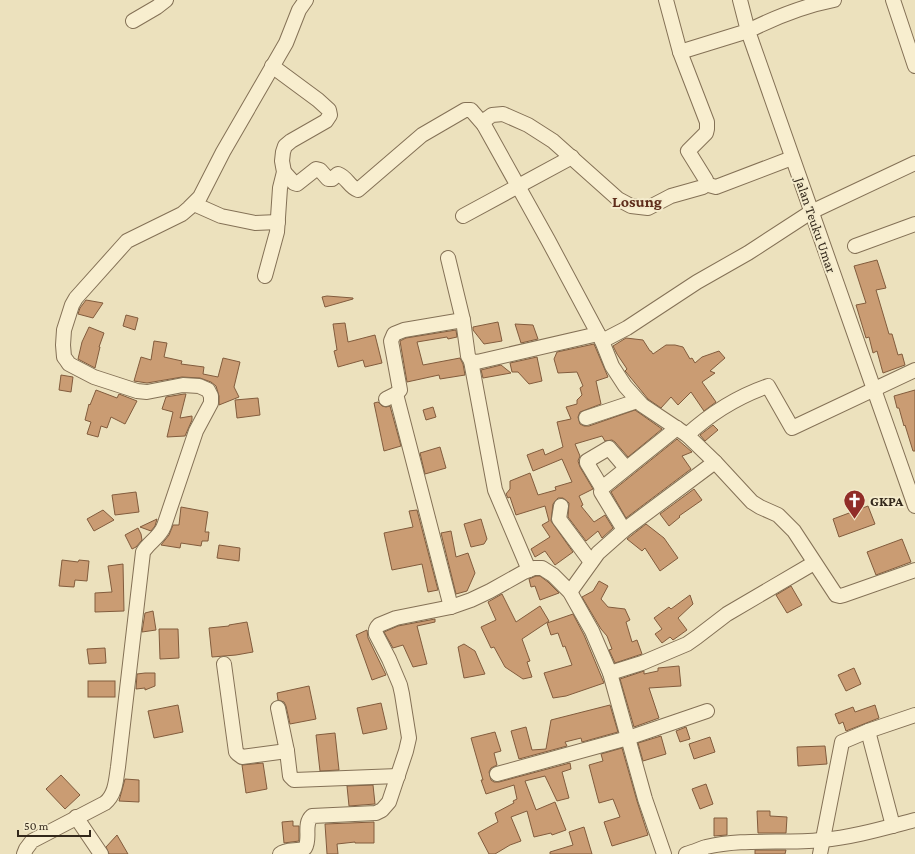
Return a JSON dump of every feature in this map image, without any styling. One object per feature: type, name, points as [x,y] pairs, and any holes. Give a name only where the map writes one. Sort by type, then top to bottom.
[{"type":"street","points":[[133,21],[166,0]]},
{"type":"street","points":[[24,854],[32,841],[105,803],[113,792],[118,767],[143,552],[163,530],[196,431],[212,399],[208,390],[199,386],[174,386],[147,392],[137,391],[94,377],[69,364],[66,361],[63,352],[64,334],[72,305],[76,298],[127,241],[134,236],[172,219],[194,204],[204,190],[223,152],[286,43],[299,10],[306,0]]},
{"type":"street","points":[[484,125],[485,120],[492,115],[503,114],[509,115],[540,131],[572,157],[618,199],[632,206],[648,208],[664,199],[703,187],[706,180],[688,151],[706,133],[707,122],[680,52],[666,0]]},
{"type":"street","name":"Jalan Teuku Umar","points":[[740,0],[748,31],[915,506]]},
{"type":"street","points":[[680,52],[748,31],[785,13],[806,6],[834,0]]},
{"type":"street","points":[[893,0],[915,66]]},
{"type":"street","points":[[265,276],[278,222],[280,188],[284,172],[282,152],[285,146],[291,141],[326,120],[330,115],[329,110],[272,66]]},
{"type":"street","points":[[284,172],[294,184],[301,181],[316,169],[320,170],[328,179],[332,179],[338,174],[342,175],[354,189],[358,190],[422,135],[465,110],[471,110],[484,125],[518,185],[600,337],[618,377],[637,401],[658,417],[682,431],[715,462],[755,504],[774,512],[787,523],[794,531],[836,595],[840,596],[915,570]]},
{"type":"street","points":[[463,216],[572,157]]},
{"type":"street","points":[[705,184],[716,187],[792,158]]},
{"type":"street","points":[[471,361],[477,362],[600,337],[627,328],[691,286],[748,253],[811,212],[915,163]]},
{"type":"street","points":[[194,204],[221,216],[255,223],[278,222]]},
{"type":"street","points":[[855,246],[915,224]]},
{"type":"street","points":[[448,258],[463,320],[468,356],[471,361],[495,490],[529,570]]},
{"type":"street","points":[[450,607],[391,397],[399,392],[400,388],[391,341],[394,334],[404,330],[463,320]]},
{"type":"street","points":[[602,488],[626,468],[682,431],[700,422],[720,409],[760,389],[768,386],[792,428],[915,370]]},
{"type":"street","points":[[586,418],[637,401]]},
{"type":"street","points":[[624,530],[601,492],[602,488],[587,463],[609,448],[626,468]]},
{"type":"street","points":[[570,592],[598,553],[624,530],[715,462]]},
{"type":"street","points":[[561,506],[559,519],[591,562]]},
{"type":"street","points":[[610,673],[642,663],[687,644],[727,614],[814,563]]},
{"type":"street","points":[[280,854],[284,851],[306,848],[308,842],[308,822],[312,816],[376,813],[382,810],[388,802],[398,776],[408,742],[400,685],[378,638],[376,630],[379,625],[396,618],[450,607],[477,597],[536,567],[542,568],[553,575],[570,592],[592,631],[610,673],[645,798],[664,854]]},
{"type":"street","points":[[224,664],[236,752],[242,757],[287,751]]},
{"type":"street","points":[[278,708],[287,751],[290,776],[296,781],[398,776]]},
{"type":"street","points":[[497,774],[628,738],[707,711]]},
{"type":"street","points":[[820,854],[841,745],[844,740],[915,715]]},
{"type":"street","points":[[868,731],[893,826]]},
{"type":"street","points":[[76,817],[100,854]]},
{"type":"street","points":[[686,854],[714,846],[751,848],[822,840],[874,831],[915,820]]},
{"type":"building","points":[[877,260],[886,288],[876,290],[889,334],[892,334],[898,355],[902,354],[905,365],[883,373],[877,351],[873,353],[869,337],[866,338],[856,305],[866,303],[854,266]]},
{"type":"building","points":[[327,296],[353,299],[325,307],[322,297]]},
{"type":"building","points":[[86,300],[103,303],[93,318],[78,314],[80,308]]},
{"type":"building","points":[[126,315],[138,318],[135,330],[123,326]]},
{"type":"building","points":[[498,322],[502,341],[484,344],[473,330],[473,327]]},
{"type":"building","points":[[345,323],[348,342],[375,335],[382,363],[365,367],[363,360],[338,367],[334,351],[337,350],[333,324]]},
{"type":"building","points":[[515,324],[533,325],[538,339],[521,343]]},
{"type":"building","points":[[89,327],[104,333],[99,347],[95,368],[78,359],[82,342]]},
{"type":"building","points":[[456,330],[457,337],[448,339],[447,337],[417,342],[423,365],[460,358],[465,375],[440,379],[439,375],[407,382],[400,341],[406,338]]},
{"type":"building","points":[[626,338],[643,340],[653,354],[666,345],[683,347],[690,359],[692,358],[695,363],[702,357],[719,351],[725,358],[710,371],[715,373],[702,382],[716,402],[704,411],[691,392],[678,405],[671,397],[661,408],[648,399],[625,371],[627,369],[613,346]]},
{"type":"building","points":[[154,341],[167,343],[164,357],[182,361],[181,364],[204,367],[203,374],[218,377],[223,358],[240,362],[234,387],[239,397],[219,405],[219,396],[216,386],[211,382],[200,378],[182,377],[147,383],[134,381],[141,357],[151,360]]},
{"type":"building","points":[[594,344],[608,377],[596,381],[601,404],[580,412],[578,417],[580,424],[589,426],[635,410],[662,429],[628,457],[615,442],[612,440],[605,441],[602,436],[575,444],[580,456],[578,461],[580,467],[593,489],[579,496],[583,505],[581,506],[594,522],[605,515],[613,528],[602,538],[598,531],[586,541],[568,517],[569,503],[563,498],[558,498],[553,504],[551,521],[573,552],[555,565],[545,551],[535,557],[531,549],[550,537],[542,525],[549,521],[545,506],[516,515],[510,497],[508,498],[506,494],[510,489],[510,481],[530,473],[538,495],[556,490],[555,487],[572,482],[562,459],[533,471],[527,455],[543,449],[545,455],[563,447],[557,422],[571,419],[566,407],[577,404],[577,400],[582,395],[580,388],[583,386],[577,372],[558,373],[554,359],[557,352]]},
{"type":"building","points":[[537,357],[542,381],[529,384],[518,372],[512,372],[510,363]]},
{"type":"building","points":[[501,365],[511,373],[483,378],[481,370]]},
{"type":"building","points":[[61,375],[73,377],[71,392],[59,390]]},
{"type":"building","points":[[96,390],[117,398],[119,394],[137,401],[125,424],[111,417],[107,428],[101,426],[98,437],[87,434],[91,422],[85,420],[89,404],[90,405]]},
{"type":"building","points":[[915,390],[915,451],[913,451],[894,396]]},
{"type":"building","points":[[186,394],[180,418],[192,416],[192,420],[185,436],[167,437],[173,412],[162,409],[166,397]]},
{"type":"building","points":[[258,398],[260,415],[237,418],[235,400]]},
{"type":"building","points":[[378,402],[382,406],[390,406],[401,446],[384,451],[374,403]]},
{"type":"building","points":[[433,407],[436,417],[426,420],[423,410]]},
{"type":"building","points":[[713,425],[718,430],[705,441],[700,435]]},
{"type":"building","points":[[677,439],[692,452],[682,456],[691,469],[626,518],[611,492]]},
{"type":"building","points":[[440,447],[446,468],[425,474],[420,453]]},
{"type":"building","points":[[694,489],[702,500],[679,516],[680,517],[669,526],[660,514]]},
{"type":"building","points":[[136,492],[139,512],[115,515],[112,495]]},
{"type":"building","name":"GKPA","points":[[868,506],[875,524],[839,537],[833,519]]},
{"type":"building","points":[[181,507],[208,512],[205,532],[209,532],[208,541],[202,541],[201,546],[181,543],[180,548],[161,545],[169,535],[173,525],[179,525]]},
{"type":"building","points":[[103,510],[114,520],[94,531],[87,519]]},
{"type":"building","points":[[417,510],[438,590],[428,592],[422,564],[392,570],[384,533],[413,527],[409,511]]},
{"type":"building","points":[[157,519],[155,526],[151,531],[140,527]]},
{"type":"building","points":[[481,519],[487,539],[484,544],[471,547],[464,524]]},
{"type":"building","points":[[646,524],[664,538],[678,558],[660,571],[645,548],[642,551],[627,539]]},
{"type":"building","points":[[138,528],[142,540],[132,549],[125,535]]},
{"type":"building","points":[[451,531],[456,557],[468,553],[475,573],[467,591],[456,594],[441,533]]},
{"type":"building","points":[[902,539],[911,562],[876,575],[867,552]]},
{"type":"building","points":[[219,545],[240,548],[239,561],[217,558]]},
{"type":"building","points":[[62,560],[78,562],[79,560],[89,561],[87,581],[75,580],[74,587],[59,586]]},
{"type":"building","points":[[123,564],[124,611],[95,612],[95,593],[112,592],[108,566]]},
{"type":"building","points":[[540,576],[559,593],[540,600],[535,586],[531,587],[529,579]]},
{"type":"building","points":[[599,581],[608,586],[601,599],[608,607],[625,609],[630,620],[626,622],[632,642],[637,640],[642,654],[615,663],[609,650],[612,649],[607,636],[601,629],[582,597],[593,591]]},
{"type":"building","points":[[791,586],[802,605],[787,613],[776,595]]},
{"type":"building","points":[[502,594],[516,622],[540,606],[549,621],[522,639],[530,661],[527,662],[532,677],[523,679],[505,667],[494,647],[491,648],[481,627],[496,620],[488,602]]},
{"type":"building","points":[[690,595],[693,604],[678,618],[687,630],[673,640],[670,637],[662,643],[655,634],[662,629],[654,618],[669,607],[671,609]]},
{"type":"building","points":[[153,611],[156,630],[142,632],[145,613]]},
{"type":"building","points":[[573,614],[584,635],[604,683],[566,696],[553,698],[544,673],[572,665],[565,646],[563,647],[558,633],[551,635],[547,623]]},
{"type":"building","points":[[435,619],[435,622],[417,626],[427,664],[413,667],[403,645],[393,648],[384,632],[398,626]]},
{"type":"building","points":[[247,622],[253,652],[212,657],[209,628]]},
{"type":"building","points":[[159,629],[178,629],[179,658],[160,659]]},
{"type":"building","points":[[367,630],[368,638],[386,675],[372,680],[356,635]]},
{"type":"building","points":[[464,644],[475,651],[485,674],[464,678],[458,647]]},
{"type":"building","points":[[105,648],[106,663],[89,664],[87,649]]},
{"type":"building","points":[[679,666],[681,686],[649,688],[659,718],[634,727],[620,679],[644,671],[644,674],[658,671],[658,668]]},
{"type":"building","points":[[854,668],[861,684],[846,691],[838,675]]},
{"type":"building","points":[[155,673],[155,686],[145,690],[145,688],[136,689],[137,674]]},
{"type":"building","points":[[88,681],[115,681],[115,697],[88,697]]},
{"type":"building","points":[[309,686],[316,719],[290,724],[286,706],[284,702],[278,700],[277,693]]},
{"type":"building","points":[[381,703],[387,729],[363,734],[357,708]]},
{"type":"building","points":[[178,705],[183,732],[154,738],[148,711]]},
{"type":"building","points":[[610,705],[618,732],[582,742],[581,738],[565,742],[567,746],[519,759],[511,731],[526,727],[532,750],[546,749],[551,720]]},
{"type":"building","points":[[875,705],[879,718],[846,731],[843,722],[839,724],[835,714],[853,707],[855,712]]},
{"type":"building","points":[[686,727],[690,739],[680,742],[676,731]]},
{"type":"building","points":[[495,732],[501,751],[494,753],[497,765],[491,768],[489,772],[491,780],[494,782],[499,782],[570,763],[571,769],[562,772],[569,798],[557,801],[545,776],[525,781],[536,810],[555,802],[566,830],[552,835],[551,833],[534,837],[527,811],[511,817],[521,841],[510,845],[495,854],[489,854],[478,833],[498,822],[495,813],[514,803],[513,801],[517,799],[514,785],[486,794],[481,780],[483,780],[471,738]]},
{"type":"building","points":[[335,733],[339,770],[320,771],[316,735]]},
{"type":"building","points":[[661,736],[666,754],[643,761],[638,743]]},
{"type":"building","points":[[710,737],[715,752],[694,759],[689,744]]},
{"type":"building","points":[[825,746],[827,764],[798,766],[797,747]]},
{"type":"building","points":[[622,748],[648,835],[612,846],[604,822],[620,817],[613,799],[599,803],[589,765],[603,761],[601,754]]},
{"type":"building","points":[[263,763],[267,789],[246,793],[242,765]]},
{"type":"building","points":[[61,775],[80,795],[65,809],[46,789]]},
{"type":"building","points":[[125,779],[139,780],[139,802],[119,801]]},
{"type":"building","points":[[706,784],[713,804],[700,809],[692,789]]},
{"type":"building","points":[[373,785],[375,804],[349,806],[347,786]]},
{"type":"building","points":[[757,811],[770,811],[770,816],[787,817],[786,833],[758,833]]},
{"type":"building","points":[[714,818],[727,818],[727,835],[714,836]]},
{"type":"building","points":[[293,821],[293,826],[299,826],[299,841],[284,843],[282,822]]},
{"type":"building","points":[[374,822],[374,843],[355,842],[337,844],[338,854],[327,854],[325,824]]},
{"type":"building","points":[[584,827],[592,854],[550,854],[550,852],[573,845],[569,832]]},
{"type":"building","points":[[117,835],[128,854],[109,854],[106,847]]},
{"type":"building","points":[[755,850],[786,850],[785,854],[755,854]]},
{"type":"place","name":"GKPA","points":[[854,520]]},
{"type":"district","name":"Losung","points":[[637,201]]}]
